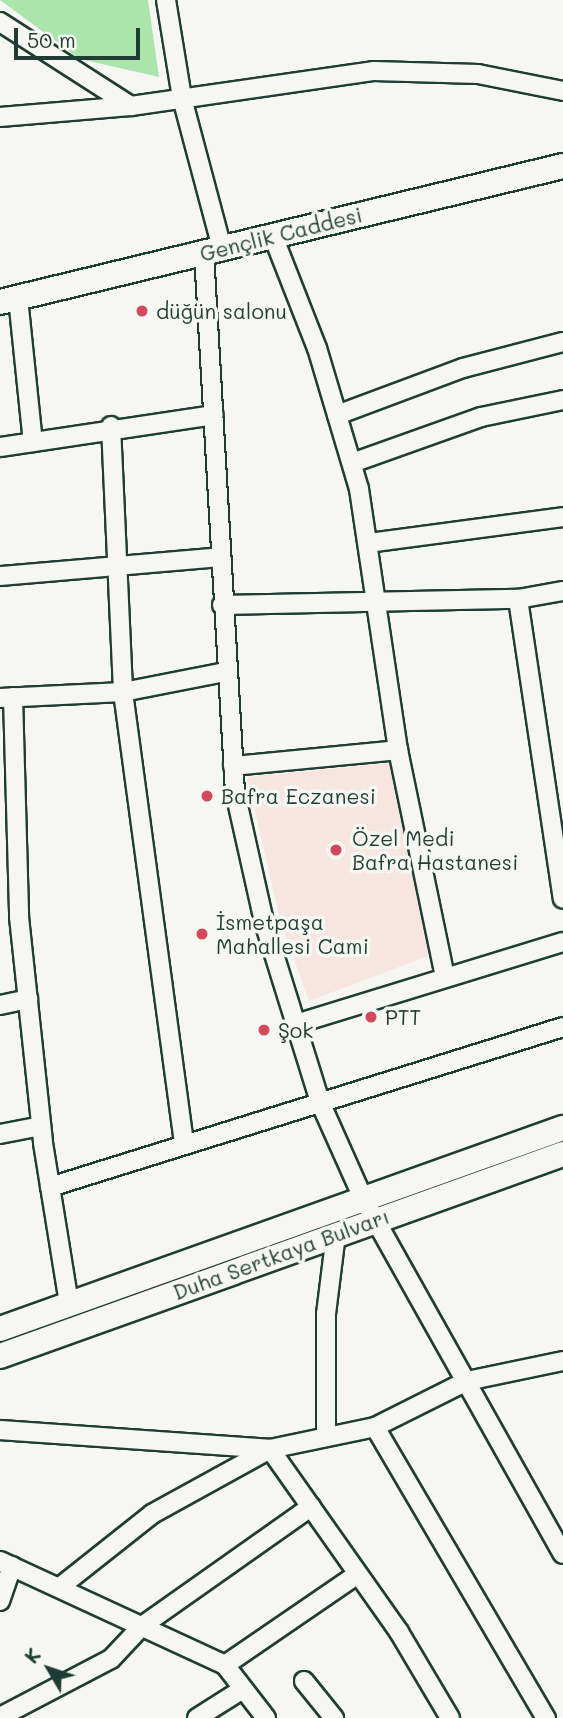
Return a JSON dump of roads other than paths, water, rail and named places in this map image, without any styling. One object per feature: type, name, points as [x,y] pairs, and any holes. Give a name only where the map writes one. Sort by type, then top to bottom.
[{"type":"main road","name":"Gençlik Caddesi","points":[[9,300],[563,166]]},
{"type":"main road","name":"Duha Sertkaya Bulvarı","points":[[0,1329],[563,1128]]},
{"type":"main road","name":"Duha Sertkaya Bulvarı","points":[[0,1356],[563,1154]]},
{"type":"street","points":[[166,0],[182,98],[213,251],[214,415],[225,672],[233,766],[264,922],[320,1102],[363,1198],[563,1554]]},
{"type":"street","points":[[0,22],[131,106]]},
{"type":"street","points":[[0,117],[131,106],[374,71],[478,74],[563,91]]},
{"type":"street","points":[[273,236],[352,463],[380,604],[398,750],[445,976]]},
{"type":"street","points":[[9,300],[33,442]]},
{"type":"street","points":[[337,415],[463,368],[563,342]]},
{"type":"street","points":[[352,463],[481,417],[563,400]]},
{"type":"street","points":[[0,446],[111,426],[214,415]]},
{"type":"street","points":[[111,426],[123,692],[184,1143]]},
{"type":"street","points":[[369,542],[563,517]]},
{"type":"street","points":[[0,576],[220,557]]},
{"type":"street","points":[[222,605],[380,604],[518,599],[563,591]]},
{"type":"street","points":[[518,599],[563,899]]},
{"type":"street","points":[[69,1304],[41,1126],[28,999],[7,698],[123,692],[225,672]]},
{"type":"street","points":[[233,766],[398,750]]},
{"type":"street","points":[[296,1024],[445,976],[563,942]]},
{"type":"street","points":[[0,1005],[28,999]]},
{"type":"street","points":[[51,1187],[184,1143],[563,1027]]},
{"type":"street","points":[[0,1135],[41,1126]]},
{"type":"street","points":[[326,1437],[326,1314],[336,1234]]},
{"type":"street","points":[[0,1430],[270,1449],[375,1427],[467,1381],[563,1361]]},
{"type":"street","points":[[375,1427],[546,1718]]},
{"type":"street","points":[[270,1449],[358,1574],[449,1718]]},
{"type":"street","points":[[60,1587],[152,1514],[270,1449]]},
{"type":"street","points":[[0,1717],[111,1659],[142,1626],[312,1507]]},
{"type":"street","points":[[0,1601],[6,1563],[225,1665],[265,1718]]},
{"type":"street","points":[[225,1665],[358,1574]]},
{"type":"street","points":[[304,1681],[334,1718]]},
{"type":"street","points":[[197,1718],[243,1689]]},
{"type":"place","name":"düğün salonu","points":[[142,311]]},
{"type":"place","name":"Bafra Eczanesi","points":[[207,796]]},
{"type":"place","name":"Özel Medi Bafra Hastanesi","points":[[336,850]]},
{"type":"place","name":"İsmetpaşa Mahallesi Cami","points":[[202,934]]},
{"type":"place","name":"PTT","points":[[371,1017]]},
{"type":"place","name":"Şok","points":[[264,1030]]}]
